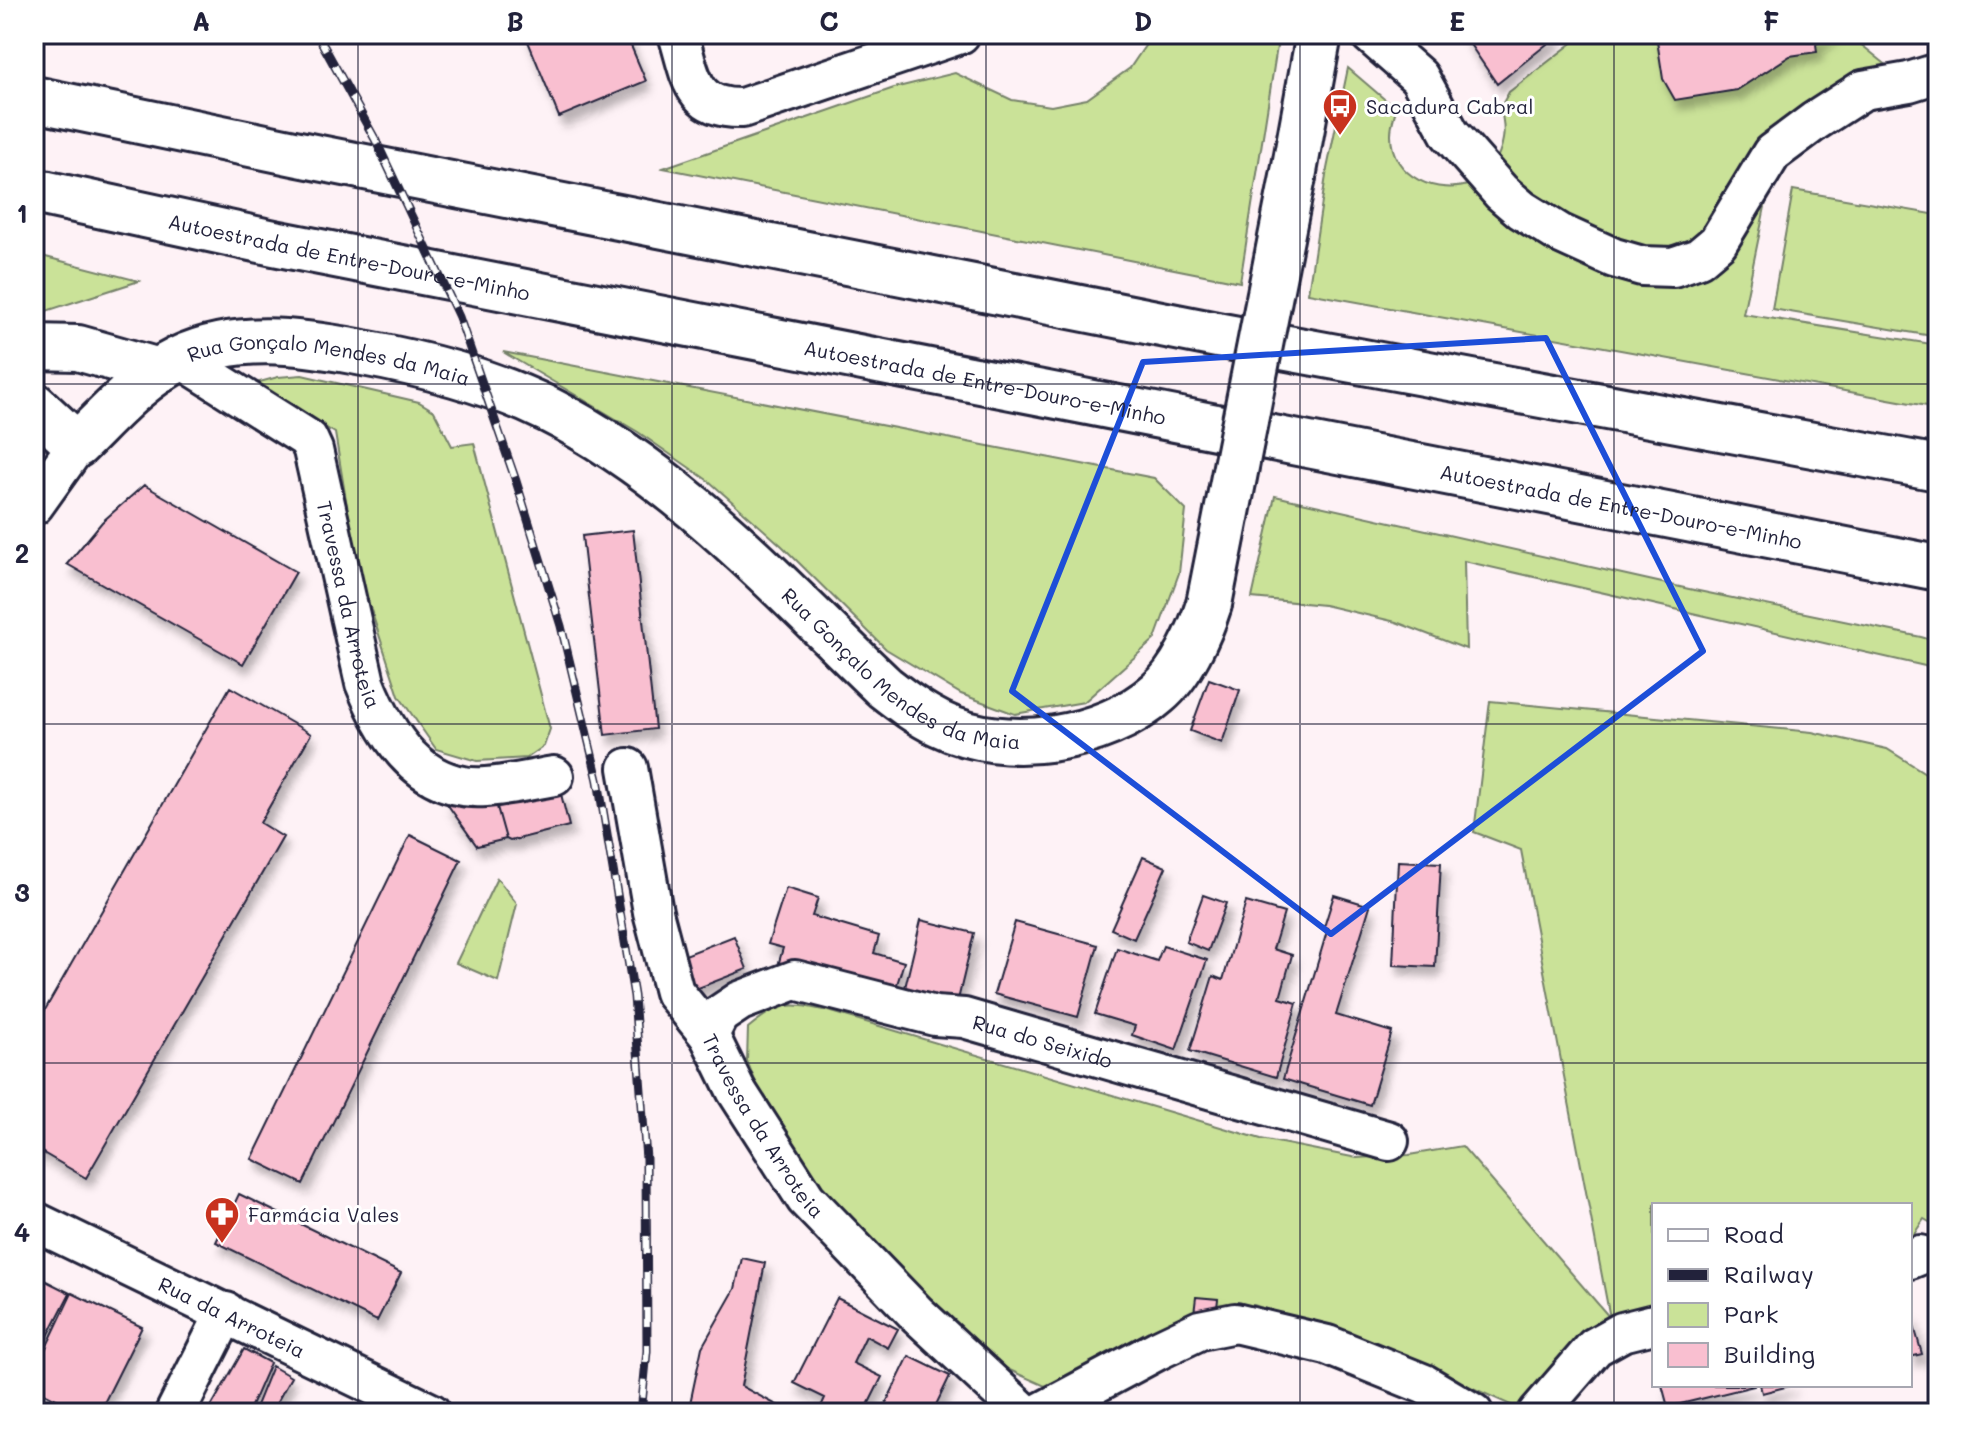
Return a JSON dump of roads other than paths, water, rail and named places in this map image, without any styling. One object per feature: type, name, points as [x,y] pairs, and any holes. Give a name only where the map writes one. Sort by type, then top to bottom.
[{"type":"main road","name":"Rua Gonçalo Mendes da Maia","points":[[34,347],[78,348],[169,364],[227,345],[302,341],[456,373],[550,410],[644,469],[693,506],[901,701],[942,726],[985,738],[1029,740],[1077,735],[1121,718],[1160,692],[1201,630],[1209,604],[1319,34]]},
{"type":"main road","points":[[34,99],[1116,315],[1938,468]]},
{"type":"main road","name":"Autoestrada de Entre-Douro-e-Minho","points":[[34,191],[274,243],[1928,569]]},
{"type":"main road","points":[[34,405],[77,445],[115,408],[169,364]]},
{"type":"street","points":[[678,34],[696,90],[715,106],[728,109],[742,108],[960,34]]},
{"type":"street","points":[[1370,34],[1419,77],[1450,134],[1485,176],[1512,201],[1559,233],[1587,247],[1642,266],[1673,267],[1699,258],[1718,242],[1772,153],[1815,121],[1863,90],[1938,73]]},
{"type":"street","name":"Travessa da Arroteia","points":[[169,364],[308,439],[365,683],[393,741],[415,765],[463,786],[486,787],[554,776]]},
{"type":"street","points":[[34,505],[77,445]]},
{"type":"street","name":"Travessa da Arroteia","points":[[628,768],[653,912],[674,992],[709,1035],[736,1090],[806,1199],[917,1314],[1024,1413]]},
{"type":"street","name":"Rua do Seixido","points":[[709,1035],[719,1015],[740,1001],[795,980],[935,1016],[964,1018],[1389,1141]]},
{"type":"street","name":"Rua da Arroteia","points":[[34,1221],[431,1413]]},
{"type":"street","points":[[175,1413],[226,1312]]},
{"type":"street","points":[[1040,1413],[1186,1336],[1235,1323],[1327,1345],[1424,1384],[1473,1413]]},
{"type":"street","points":[[1538,1413],[1595,1347],[1622,1332],[1652,1324]]},
{"type":"railway","points":[[317,34],[375,139],[459,317],[516,481],[561,626],[598,780],[634,996],[646,1159],[647,1351],[641,1413]]},
{"type":"place","name":"Sacadura Cabral","points":[[1340,137]]},
{"type":"place","name":"Farmácia Vales","points":[[222,1245]]}]
